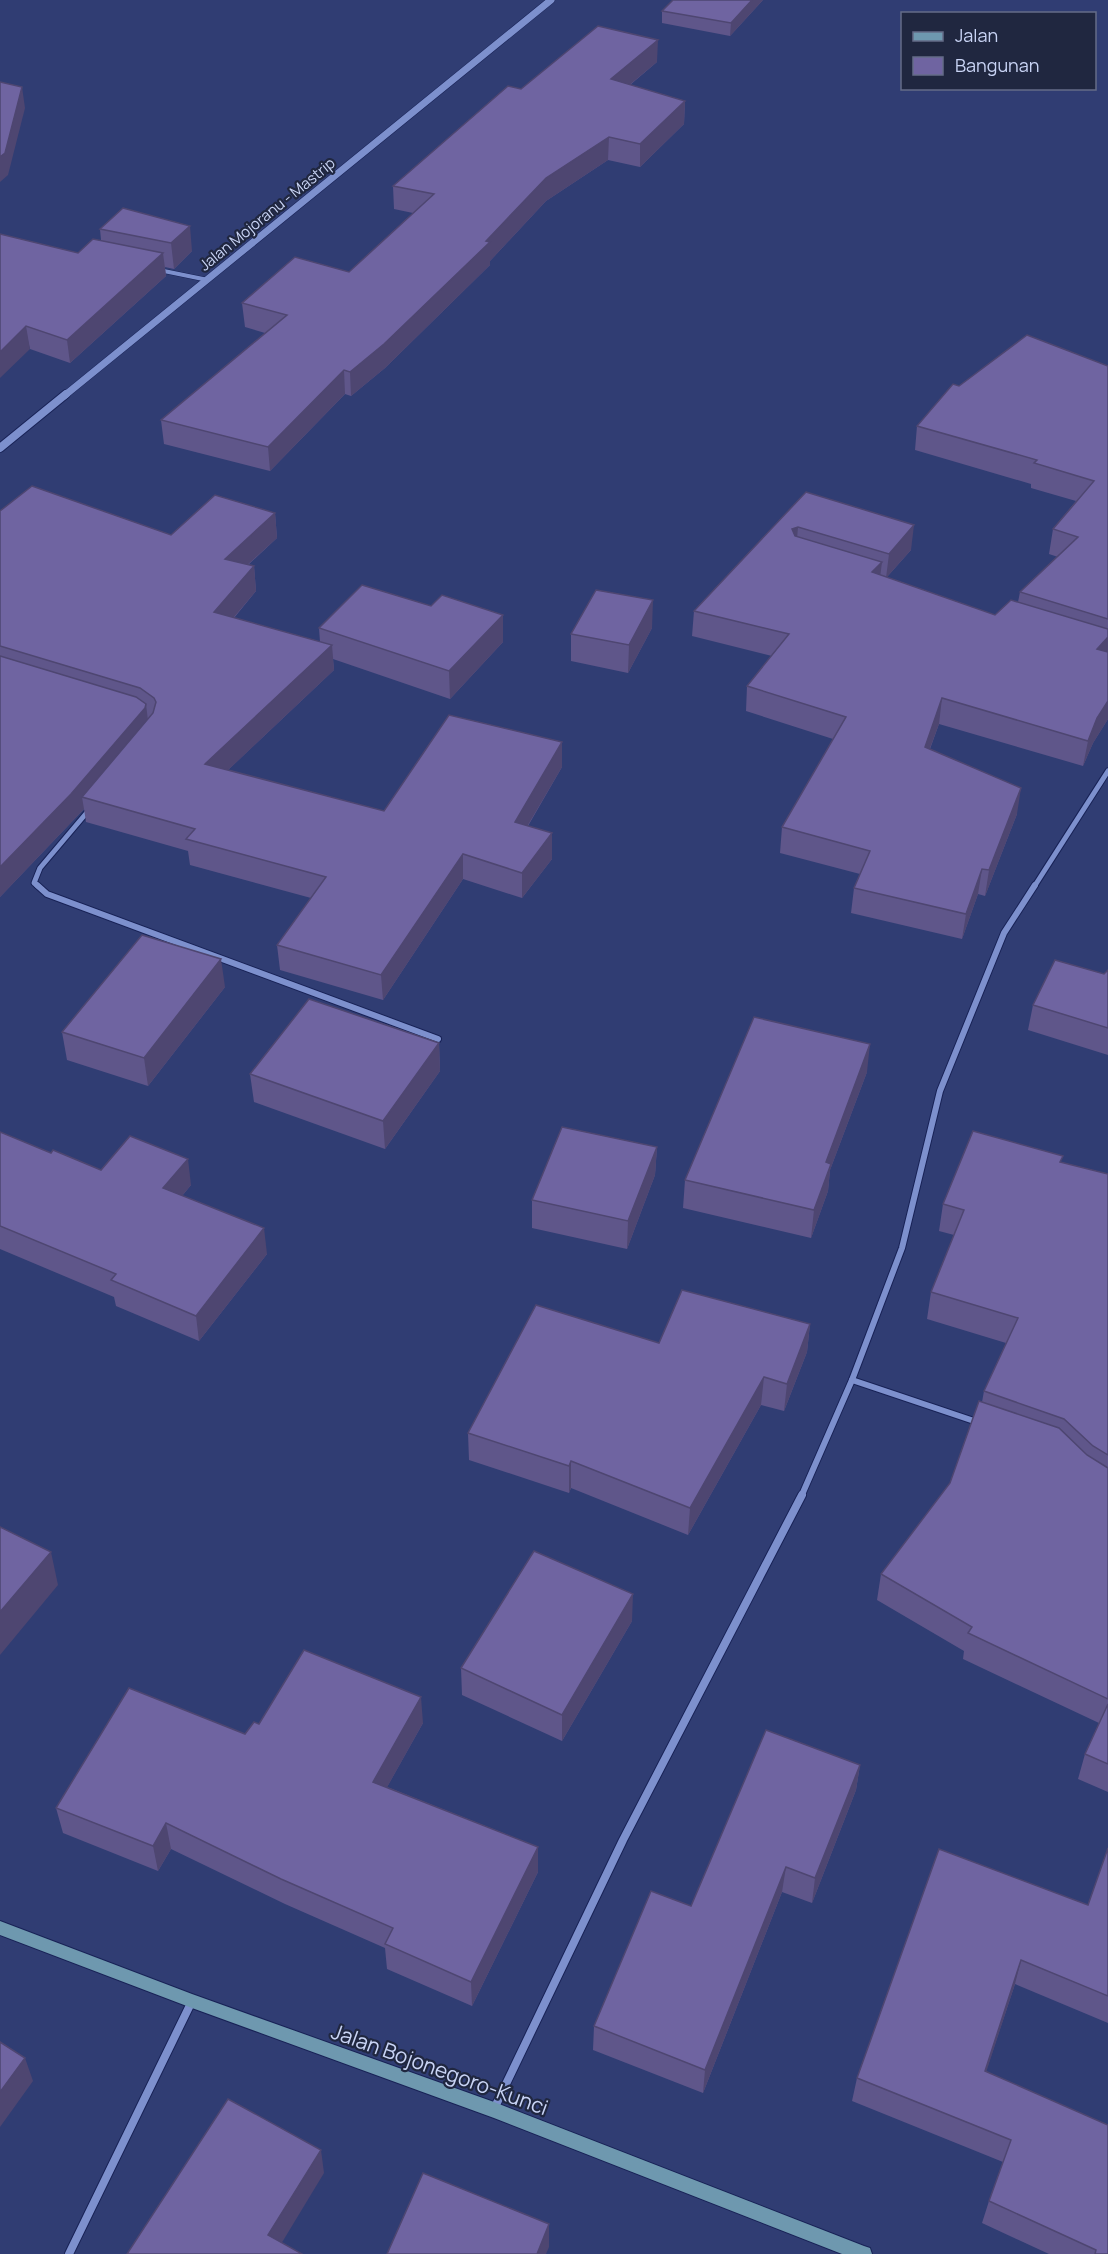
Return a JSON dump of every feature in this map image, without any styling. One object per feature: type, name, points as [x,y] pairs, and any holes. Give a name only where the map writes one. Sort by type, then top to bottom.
[{"type":"main road","name":"Jalan Bojonegoro-Kunci","points":[[0,1928],[192,2001],[494,2110],[864,2254]]},
{"type":"street","name":"Jalan Mojoranu - Mastrip","points":[[0,448],[551,0]]},
{"type":"street","points":[[150,268],[208,280]]},
{"type":"street","points":[[494,2110],[623,1840],[804,1491],[852,1380],[902,1248],[940,1091],[1004,933],[1108,771]]},
{"type":"street","points":[[93,806],[40,868],[34,883],[47,894],[438,1039]]},
{"type":"street","points":[[852,1380],[984,1425]]},
{"type":"street","points":[[69,2254],[192,2001]]},
{"type":"building","points":[[673,0],[752,0],[731,23],[662,11]]},
{"type":"building","points":[[598,26],[658,40],[611,79],[685,101],[640,144],[609,137],[546,178],[486,241],[490,242],[384,344],[350,372],[344,370],[268,447],[161,420],[287,315],[242,303],[295,257],[349,272],[434,194],[393,186],[508,86],[521,89]]},
{"type":"building","points":[[0,82],[22,87],[5,153],[0,157]]},
{"type":"building","points":[[123,208],[190,226],[171,243],[100,229]]},
{"type":"building","points":[[0,234],[78,253],[93,239],[163,253],[67,340],[26,326],[0,352]]},
{"type":"building","points":[[1027,335],[1108,366],[1108,619],[1020,592],[1078,537],[1053,529],[1094,481],[1034,463],[1037,460],[917,426],[953,384],[959,386]]},
{"type":"building","points":[[32,486],[171,535],[215,495],[275,513],[225,559],[254,566],[214,612],[332,645],[205,764],[384,811],[449,715],[562,742],[515,822],[552,833],[522,873],[463,854],[381,975],[277,945],[326,877],[186,839],[195,829],[82,797],[153,713],[156,702],[154,698],[140,688],[0,646],[0,511]]},
{"type":"building","points":[[806,492],[914,525],[889,554],[798,527],[792,529],[795,536],[882,562],[872,572],[995,615],[1011,600],[1108,629],[1108,637],[1097,649],[1108,652],[1108,701],[1097,718],[1088,741],[942,698],[925,747],[1021,788],[989,870],[982,869],[966,914],[854,888],[870,851],[782,827],[846,717],[747,686],[789,634],[694,611]]},
{"type":"building","points":[[362,585],[431,606],[442,595],[503,615],[449,671],[319,628]]},
{"type":"building","points":[[596,590],[653,600],[629,645],[571,634]]},
{"type":"building","points":[[0,656],[136,697],[146,704],[71,794],[0,867]]},
{"type":"building","points":[[142,935],[221,959],[144,1058],[62,1032]]},
{"type":"building","points":[[1055,960],[1104,974],[1108,970],[1108,1028],[1033,1005]]},
{"type":"building","points":[[309,999],[439,1043],[383,1121],[250,1074]]},
{"type":"building","points":[[754,1017],[870,1044],[826,1162],[831,1164],[814,1210],[685,1180]]},
{"type":"building","points":[[562,1127],[657,1147],[628,1221],[532,1200]]},
{"type":"building","points":[[973,1131],[1063,1156],[1060,1162],[1108,1174],[1108,1455],[1093,1446],[1064,1419],[984,1391],[1018,1318],[931,1292],[964,1210],[943,1204]]},
{"type":"building","points":[[0,1132],[51,1153],[53,1150],[101,1170],[130,1136],[188,1159],[163,1188],[264,1228],[196,1316],[111,1280],[116,1274],[0,1226]]},
{"type":"building","points":[[682,1290],[810,1324],[787,1384],[764,1377],[690,1508],[571,1461],[569,1466],[468,1433],[536,1305],[659,1343]]},
{"type":"building","points":[[979,1401],[1059,1428],[1087,1455],[1108,1468],[1108,1699],[968,1633],[972,1627],[881,1574],[950,1483]]},
{"type":"building","points":[[0,1527],[51,1552],[0,1612]]},
{"type":"building","points":[[534,1551],[633,1594],[562,1715],[461,1668]]},
{"type":"building","points":[[304,1650],[421,1697],[373,1782],[538,1847],[471,1982],[385,1944],[393,1928],[281,1879],[166,1823],[153,1846],[56,1808],[129,1688],[245,1734],[254,1722],[259,1724]]},
{"type":"building","points":[[1108,1704],[1108,1764],[1085,1754]]},
{"type":"building","points":[[766,1730],[860,1765],[815,1878],[786,1867],[705,2070],[594,2026],[651,1891],[691,1906]]},
{"type":"building","points":[[1108,1848],[1108,1996],[1021,1960],[985,2071],[1108,2125],[1108,2254],[1095,2254],[1096,2250],[989,2201],[1011,2140],[857,2078],[939,1849],[1088,1905]]},
{"type":"building","points":[[0,2042],[25,2058],[0,2092]]},
{"type":"building","points":[[228,2099],[321,2150],[268,2235],[302,2254],[127,2254]]},
{"type":"building","points":[[423,2173],[549,2224],[537,2254],[387,2254]]}]
